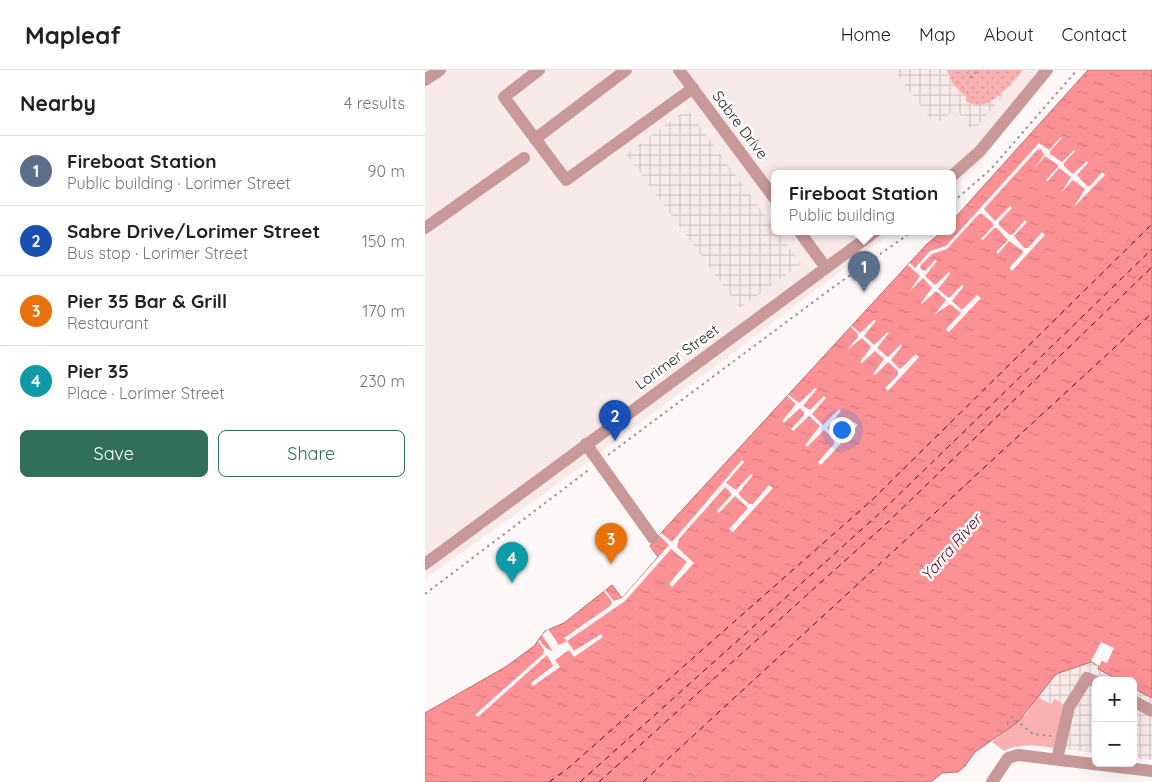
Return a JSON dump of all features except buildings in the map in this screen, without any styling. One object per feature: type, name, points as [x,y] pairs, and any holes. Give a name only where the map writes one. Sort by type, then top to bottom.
[{"type":"street","points":[[425,80],[440,70]]},
{"type":"street","points":[[539,70],[504,97],[566,180],[693,88]]},
{"type":"street","points":[[535,139],[626,70]]},
{"type":"street","name":"Sabre Drive","points":[[679,70],[771,194]]},
{"type":"street","points":[[956,171],[980,151],[1047,70]]},
{"type":"street","points":[[425,228],[524,158]]},
{"type":"street","points":[[802,235],[826,268]]},
{"type":"street","name":"Lorimer Street","points":[[425,564],[871,235]]},
{"type":"street","points":[[586,444],[653,538]]},
{"type":"street","points":[[1057,759],[1069,707],[1087,678],[1092,680]]},
{"type":"street","points":[[1137,703],[1152,711]]},
{"type":"street","points":[[992,782],[1011,756],[1057,759],[1152,771]]},
{"type":"path","points":[[970,78],[979,70]]},
{"type":"path","points":[[956,199],[991,169],[1077,70]]},
{"type":"path","points":[[425,594],[832,288],[907,235]]},
{"type":"path","points":[[1007,724],[1012,718],[1033,734],[1057,737]]},
{"type":"shaded area","points":[[425,70],[1052,70],[973,171],[956,185],[956,170],[771,170],[771,235],[889,235],[595,457],[425,579]]},
{"type":"shaded area","points":[[894,70],[1024,70],[973,132],[956,109],[935,125]]},
{"type":"shaded area","points":[[947,70],[1023,70],[998,96],[982,104],[974,105],[966,101],[966,97],[953,84]]},
{"type":"shaded area","points":[[687,109],[771,223],[771,235],[780,235],[801,264],[740,308],[626,154]]},
{"type":"shaded area","points":[[1114,648],[1098,669],[1113,677],[1092,677],[1092,752],[1064,749],[1051,704],[1037,697],[1056,674],[1091,661]]},
{"type":"shaded area","points":[[1137,690],[1152,698],[1152,760],[1137,758]]},
{"type":"shaded area","points":[[1037,697],[1051,704],[1055,699],[1073,710],[1064,749],[1026,745],[1004,751],[992,742],[1027,713]]},
{"type":"water","name":"Yarra River","points":[[1088,70],[1152,70],[1152,698],[1137,690],[1137,677],[1113,677],[1098,669],[1099,666],[1091,662],[1056,674],[1018,722],[975,752],[958,772],[942,773],[931,782],[425,782],[425,713],[507,666],[534,646],[545,631],[564,623],[612,585],[622,598],[658,557],[650,546],[661,533],[927,244],[938,235],[956,235],[956,217]]},
{"type":"pier","points":[[1061,137],[1050,151],[1050,154],[1062,162],[1074,150],[1064,163],[1064,166],[1073,174],[1087,161],[1088,163],[1077,175],[1087,186],[1090,186],[1102,172],[1105,175],[1073,208],[1085,189],[1073,180],[1061,193],[1071,177],[1059,168],[1048,181],[1046,180],[1058,165],[1045,156],[1034,169],[1044,155],[1041,149],[1037,150],[984,209],[995,221],[1010,206],[1012,208],[999,222],[999,225],[1010,235],[1025,220],[1027,222],[1014,236],[1024,248],[1028,248],[1042,232],[1045,235],[1012,271],[1009,268],[1023,251],[1009,241],[998,254],[996,252],[1008,240],[997,228],[994,228],[983,240],[981,239],[993,226],[993,223],[982,214],[979,214],[947,249],[932,254],[920,266],[925,271],[935,260],[937,261],[925,276],[935,285],[949,272],[950,274],[938,289],[949,298],[962,285],[964,286],[952,301],[962,310],[977,295],[981,298],[949,332],[947,331],[946,329],[961,313],[950,304],[934,315],[946,300],[936,291],[922,304],[932,288],[923,278],[909,292],[920,276],[908,265],[910,263],[915,268],[930,251],[946,246],[1039,143],[1049,150]]},
{"type":"pier","points":[[874,320],[876,321],[864,336],[874,345],[888,332],[877,348],[888,357],[901,344],[902,346],[891,360],[900,369],[916,354],[919,357],[888,391],[885,388],[898,375],[898,371],[888,362],[875,375],[873,374],[884,359],[875,351],[862,363],[860,362],[871,347],[862,338],[847,350],[858,337],[858,334],[851,327],[860,333]]},
{"type":"pier","points":[[815,388],[817,389],[803,406],[810,410],[824,396],[826,398],[812,414],[823,425],[839,409],[841,411],[827,428],[838,438],[854,422],[858,425],[821,465],[818,462],[834,444],[835,440],[824,430],[807,447],[805,445],[820,426],[809,416],[793,431],[791,429],[804,415],[800,408],[784,423],[782,421],[796,404],[787,396],[789,395],[799,403]]},
{"type":"pier","points":[[742,460],[744,462],[726,483],[736,490],[751,474],[753,475],[738,494],[749,504],[753,504],[769,485],[773,488],[733,532],[729,529],[748,508],[735,496],[719,513],[717,511],[732,494],[725,487],[679,539],[677,547],[694,563],[672,587],[669,584],[687,562],[671,549],[625,601],[567,641],[564,638],[610,606],[612,602],[605,590],[614,601],[622,598],[669,545],[659,535],[661,533],[672,542]]},
{"type":"pier","points":[[548,629],[559,645],[567,641],[574,651],[601,634],[603,637],[574,657],[569,650],[555,660],[560,667],[533,686],[531,683],[553,666],[547,655],[478,717],[475,715],[543,654],[544,650],[539,640],[546,648],[553,652],[542,635]]},
{"type":"pier","points":[[1101,642],[1114,648],[1107,663],[1102,661],[1099,666],[1091,661]]},
{"type":"ferry route","points":[[549,782],[566,770],[871,501],[1152,224]]},
{"type":"ferry route","points":[[580,782],[880,513],[1152,249]]},
{"type":"ferry route","points":[[599,782],[888,522],[1152,267]]},
{"type":"ferry route","points":[[643,782],[1152,313]]},
{"type":"place","name":"Fireboat Station","points":[[864,292]]},
{"type":"place","name":"Sabre Drive/Lorimer Street","points":[[615,441]]},
{"type":"place","name":"Pier 35 Bar & Grill","points":[[611,564]]},
{"type":"place","name":"Pier 35","points":[[512,583]]}]
